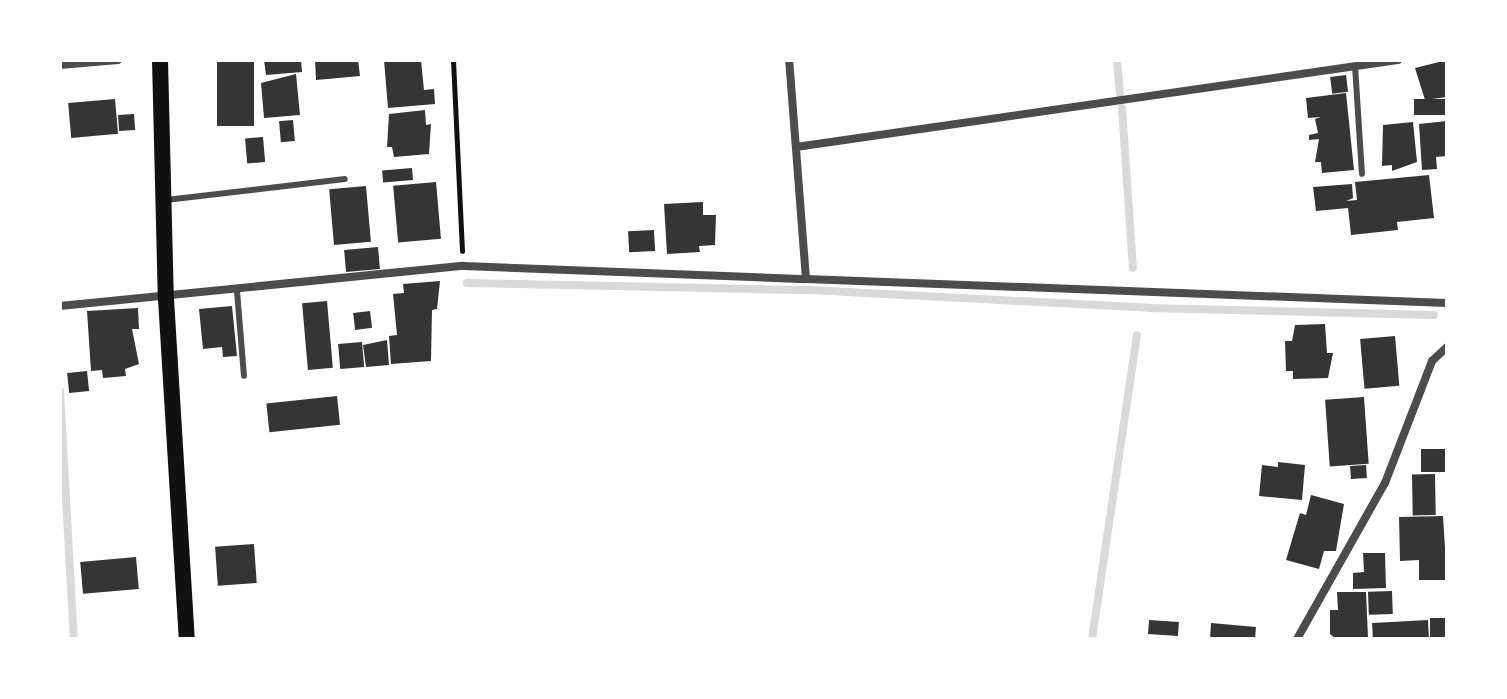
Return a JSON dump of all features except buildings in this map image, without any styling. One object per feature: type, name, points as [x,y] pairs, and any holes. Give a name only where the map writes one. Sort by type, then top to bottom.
[{"type":"main road","points":[[160,60],[166,299],[187,639]]},
{"type":"street","points":[[60,65],[118,60]]},
{"type":"street","points":[[789,60],[806,279]]},
{"type":"street","points":[[796,147],[1398,60]]},
{"type":"street","points":[[60,306],[166,299],[460,266],[1447,303]]},
{"type":"street","points":[[1297,639],[1385,483],[1432,361],[1447,347]]},
{"type":"lane","points":[[1355,66],[1362,174]]},
{"type":"lane","points":[[163,200],[345,179]]},
{"type":"lane","points":[[237,291],[244,376]]},
{"type":"path","points":[[453,60],[460,266]]},
{"type":"waterway","points":[[1117,60],[1120,93]]},
{"type":"waterway","points":[[1122,108],[1133,268]]},
{"type":"waterway","points":[[467,283],[810,290],[1150,308],[1434,315]]},
{"type":"waterway","points":[[1092,639],[1137,335]]},
{"type":"waterway","points":[[60,391],[74,639]]}]
